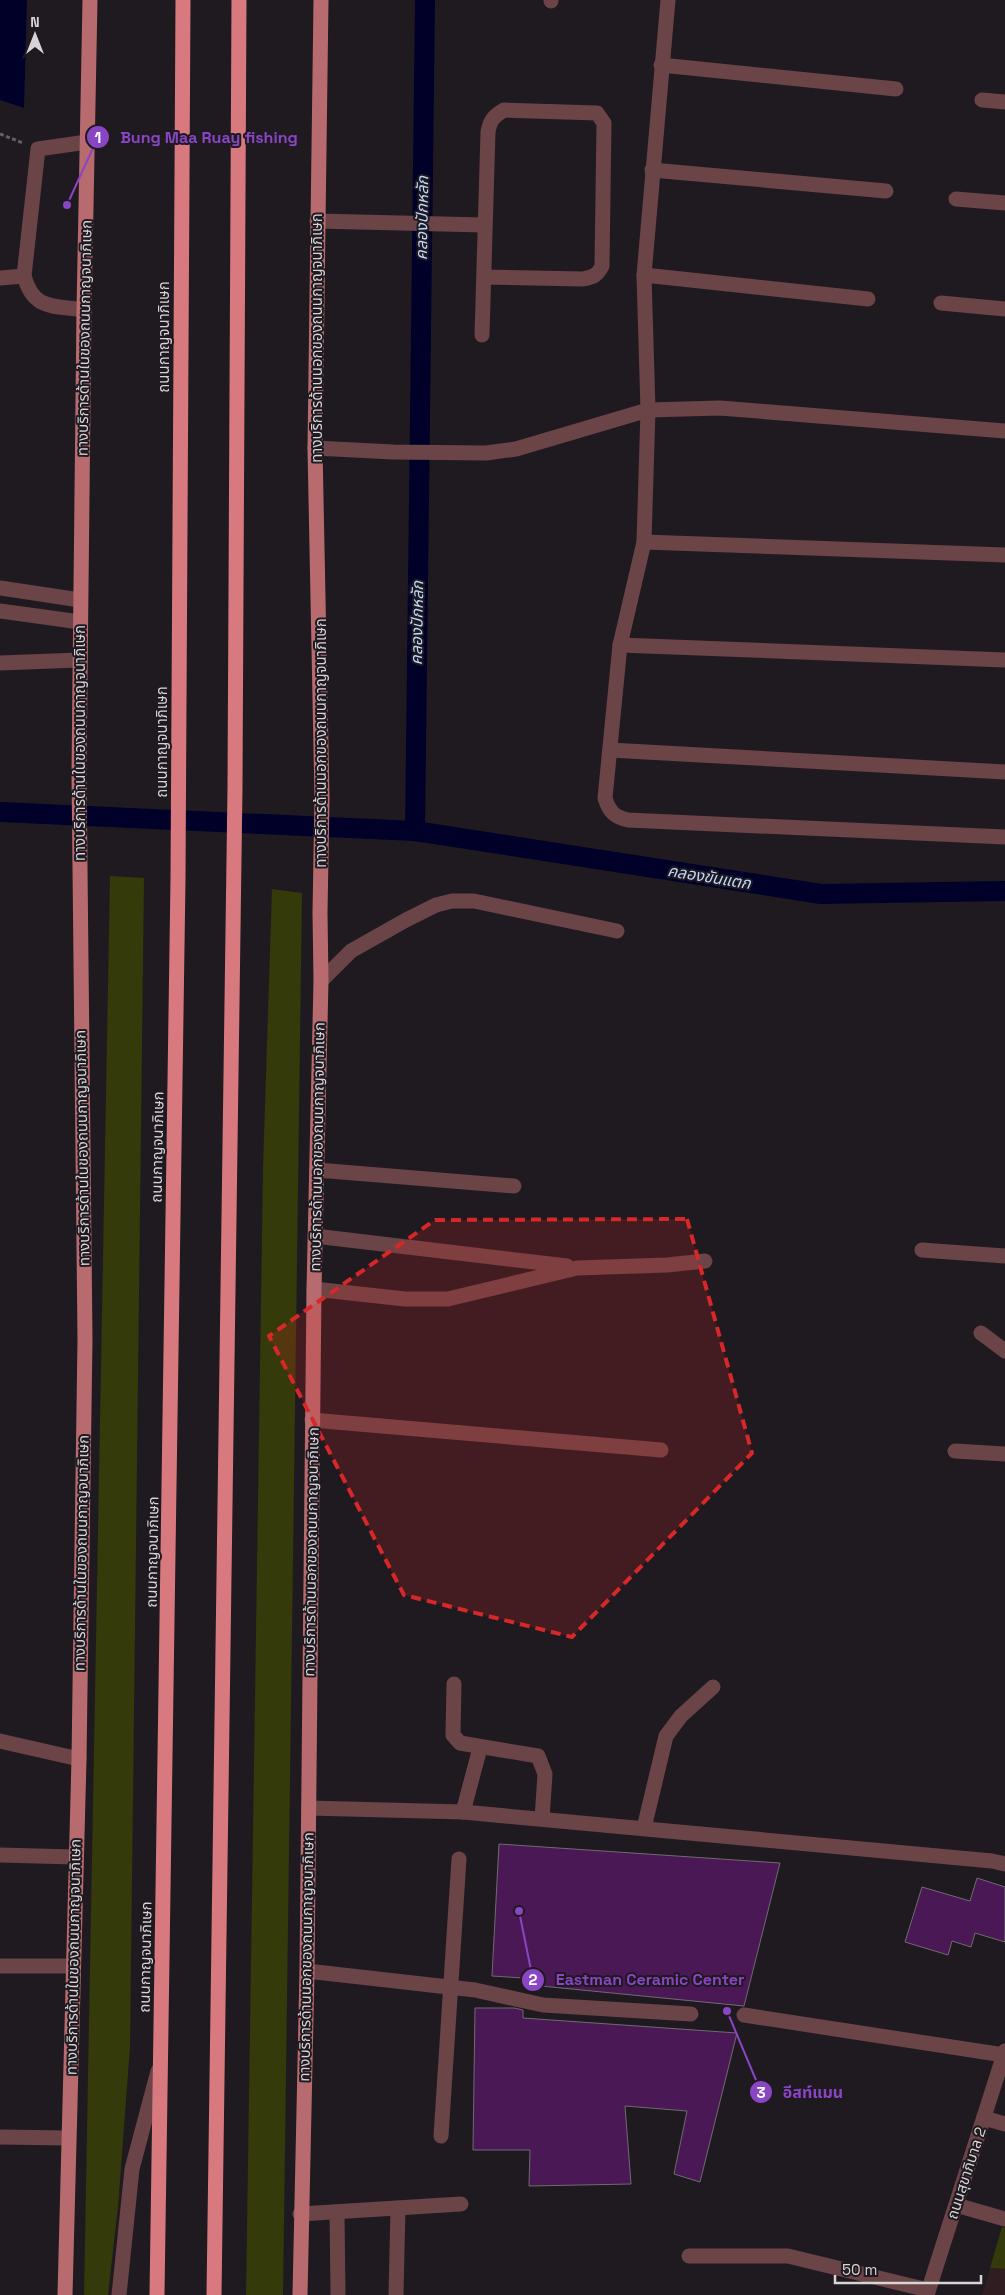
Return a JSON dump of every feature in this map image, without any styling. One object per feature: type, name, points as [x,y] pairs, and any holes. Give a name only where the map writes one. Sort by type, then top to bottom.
[{"type":"highway","name":"ถนนกาญจนาภิเษก","points":[[157,2295],[178,879],[183,0]]},
{"type":"highway","points":[[214,2295],[234,886],[239,0]]},
{"type":"main road","name":"ทางบริการด้านในของถนนกาญจนาภิเษก","points":[[65,2295],[78,1759],[84,1339],[78,773],[90,0]]},
{"type":"main road","name":"ทางบริการด้านนอกของถนนกาญจนาภิเษก","points":[[300,2295],[300,2214],[307,1971],[314,1289],[321,981],[322,798],[315,448],[320,0]]},
{"type":"street","points":[[668,0],[644,275],[648,410],[644,542],[620,645],[605,798],[609,809],[617,818],[628,820],[1005,838]]},
{"type":"street","points":[[661,65],[896,89]]},
{"type":"street","points":[[982,100],[1005,102]]},
{"type":"street","points":[[482,335],[484,225],[490,121],[495,115],[504,110],[590,111],[601,116],[604,122],[602,266],[598,274],[583,279],[484,277]]},
{"type":"street","points":[[84,310],[43,304],[36,300],[28,289],[24,276],[38,149],[87,142]]},
{"type":"street","points":[[652,170],[886,191]]},
{"type":"street","points":[[956,198],[1005,203]]},
{"type":"street","points":[[317,222],[484,225]]},
{"type":"street","points":[[644,275],[868,299]]},
{"type":"street","points":[[0,278],[24,276]]},
{"type":"street","points":[[941,303],[1005,309]]},
{"type":"street","points":[[315,448],[393,452],[486,453],[516,448],[648,410],[720,408],[1005,431]]},
{"type":"street","points":[[644,542],[1005,555]]},
{"type":"street","points":[[0,588],[80,600]]},
{"type":"street","points":[[0,611],[80,622]]},
{"type":"street","points":[[620,645],[1005,660]]},
{"type":"street","points":[[0,663],[80,660]]},
{"type":"street","points":[[610,750],[1005,772]]},
{"type":"street","points":[[321,981],[351,951],[436,905],[452,901],[474,901],[617,931]]},
{"type":"street","points":[[317,1170],[514,1186]]},
{"type":"street","points":[[315,1236],[577,1268],[667,1265],[705,1260]]},
{"type":"street","points":[[922,1250],[1005,1256]]},
{"type":"street","points":[[314,1289],[405,1299],[448,1299],[577,1268]]},
{"type":"street","points":[[981,1333],[1005,1351]]},
{"type":"street","points":[[312,1420],[661,1450]]},
{"type":"street","points":[[955,1451],[1005,1454]]},
{"type":"street","points":[[454,1684],[453,1735],[460,1743],[480,1748],[538,1756],[545,1774],[542,1819]]},
{"type":"street","points":[[644,1828],[666,1736],[681,1716],[713,1687]]},
{"type":"street","points":[[0,1741],[78,1759]]},
{"type":"street","points":[[463,1812],[480,1748]]},
{"type":"street","points":[[309,1808],[463,1812],[983,1860],[1005,1864]]},
{"type":"street","points":[[0,1855],[75,1857]]},
{"type":"street","points":[[440,2136],[459,1859]]},
{"type":"street","points":[[0,1966],[73,1966]]},
{"type":"street","points":[[307,1971],[475,1990],[543,2005],[691,2014]]},
{"type":"street","points":[[744,2015],[1004,2053]]},
{"type":"street","name":"ถนนสุขาภิบาล 2","points":[[928,2292],[1004,2053]]},
{"type":"street","points":[[119,2295],[132,2169],[161,2056]]},
{"type":"street","points":[[984,2118],[1005,2124]]},
{"type":"street","points":[[0,2137],[68,2138]]},
{"type":"street","points":[[300,2214],[461,2204]]},
{"type":"street","points":[[956,2205],[1005,2219]]},
{"type":"street","points":[[396,2295],[398,2208]]},
{"type":"street","points":[[338,2212],[338,2295]]},
{"type":"street","points":[[689,2256],[788,2256],[928,2292]]},
{"type":"path","points":[[0,134],[38,149]]},
{"type":"highlighted area","points":[[687,1219],[752,1453],[572,1637],[404,1595],[269,1336],[435,1220]]},
{"type":"shaded area","points":[[990,2268],[1005,2269],[1005,2295],[982,2295]]},
{"type":"green space","points":[[110,876],[144,878],[130,2047],[118,2207],[108,2295],[84,2295]]},
{"type":"green space","points":[[272,889],[302,893],[283,2295],[246,2295],[263,1168]]},
{"type":"green space","points":[[1002,2227],[1005,2228],[1005,2269],[990,2268]]},
{"type":"water","points":[[0,0],[27,0],[24,108],[0,100]]},
{"type":"building","points":[[499,1844],[780,1863],[744,2006],[541,1986],[539,1979],[492,1976]]},
{"type":"building","points":[[977,1878],[1005,1887],[1005,1942],[975,1933],[971,1947],[952,1941],[948,1955],[905,1942],[922,1887],[970,1901]]},
{"type":"building","points":[[475,2008],[514,2008],[523,2010],[523,2018],[737,2033],[700,2182],[674,2174],[687,2111],[625,2106],[631,2184],[529,2186],[530,2150],[473,2150]]},
{"type":"waterway","name":"คลองปักหลัก","points":[[415,831],[425,0]]},
{"type":"waterway","name":"คลองขันแตก","points":[[0,812],[415,831],[821,894],[1005,891]]},
{"type":"place","name":"Bung Maa Ruay fishing","points":[[67,205]]},
{"type":"place","name":"Eastman Ceramic Center","points":[[519,1911]]},
{"type":"place","name":"อีสท์แมน","points":[[727,2011]]}]
